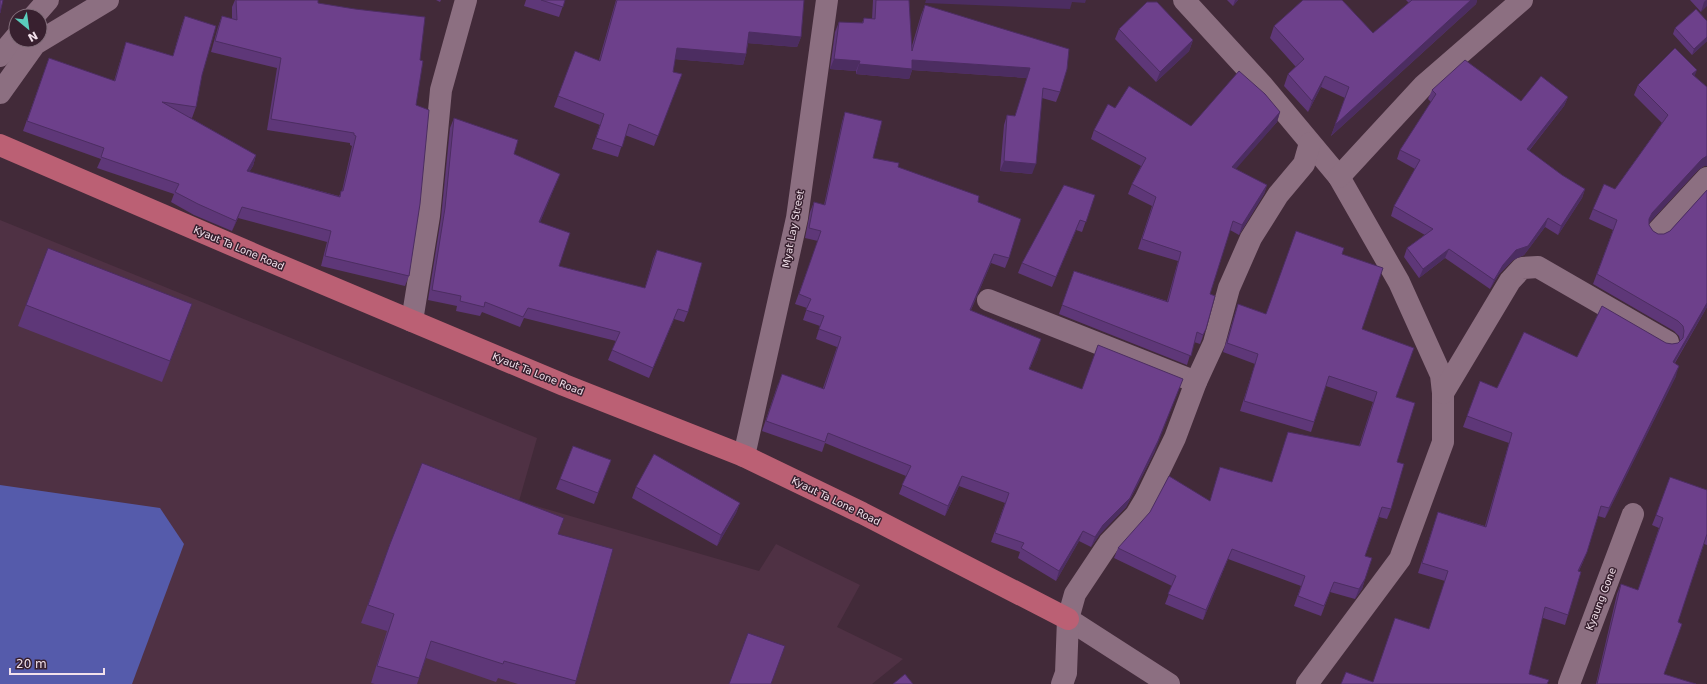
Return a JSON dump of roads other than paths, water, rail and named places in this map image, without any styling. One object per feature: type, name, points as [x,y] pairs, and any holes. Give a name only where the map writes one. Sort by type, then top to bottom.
[{"type":"main road","name":"Kyaut Ta Lone Road","points":[[0,145],[564,385],[744,456],[862,513],[1068,619]]},
{"type":"street","points":[[41,8],[48,0]]},
{"type":"street","points":[[0,93],[35,44],[108,0]]},
{"type":"street","points":[[412,321],[430,216],[441,90],[466,0]]},
{"type":"street","name":"Myat Lay Street","points":[[744,456],[797,218],[827,0]]},
{"type":"street","points":[[1184,0],[1263,86],[1339,177],[1399,282],[1441,375],[1443,393],[1443,442],[1400,559],[1306,684]]},
{"type":"street","points":[[1339,177],[1424,85],[1522,0]]},
{"type":"street","points":[[0,56],[8,46]]},
{"type":"street","points":[[1062,684],[1066,673],[1068,619],[1075,594],[1109,543],[1136,515],[1145,500],[1175,438],[1196,382],[1214,343],[1229,288],[1251,238],[1278,195],[1304,164],[1310,143]]},
{"type":"street","points":[[1657,232],[1707,178]]},
{"type":"street","points":[[1443,393],[1510,281],[1522,268],[1538,267],[1668,342]]},
{"type":"street","points":[[988,300],[1196,382]]},
{"type":"street","name":"Kyaung Gone","points":[[1569,684],[1633,514]]},
{"type":"street","points":[[1068,619],[1169,684]]},
{"type":"water","points":[[0,485],[160,508],[184,544],[132,684],[0,684]]}]
